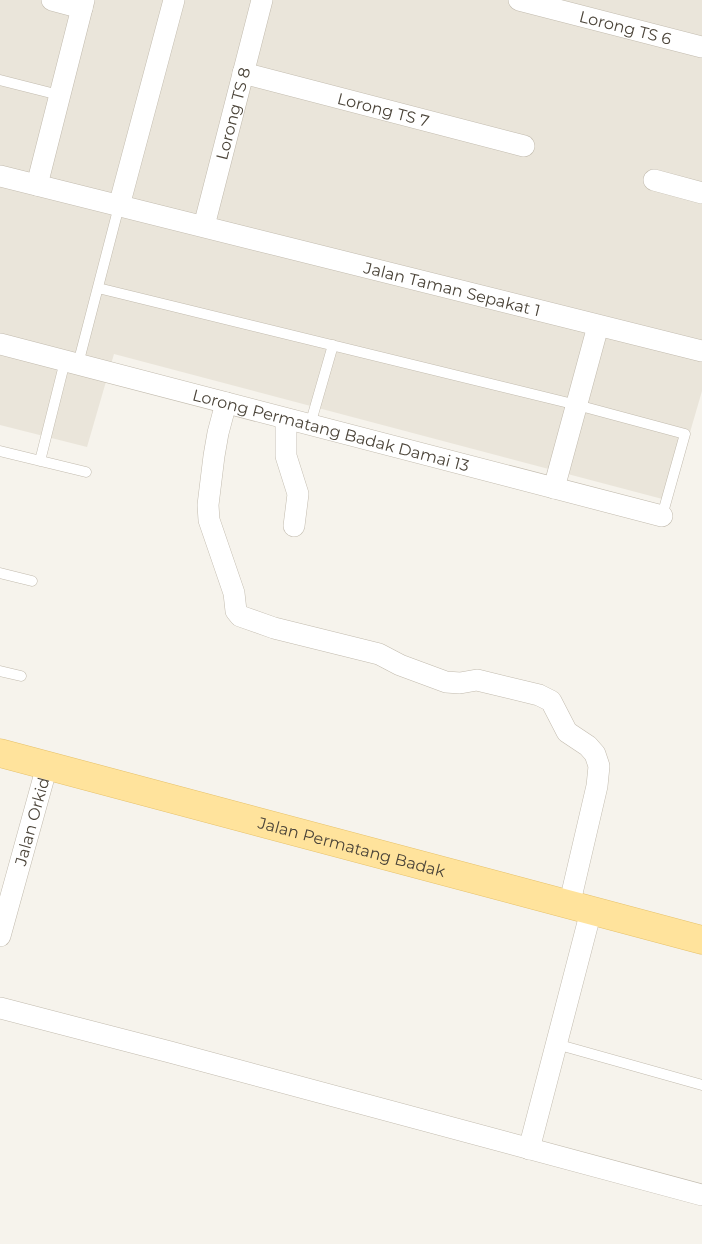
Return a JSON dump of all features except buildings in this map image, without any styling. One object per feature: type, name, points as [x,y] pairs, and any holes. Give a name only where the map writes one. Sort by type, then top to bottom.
[{"type":"main road","name":"Jalan Permatang Badak","points":[[0,753],[702,940]]},
{"type":"street","points":[[37,185],[83,4],[52,0]]},
{"type":"street","points":[[119,206],[174,0]]},
{"type":"street","name":"Lorong TS 8","points":[[204,226],[262,0]]},
{"type":"street","name":"Lorong TS 6","points":[[519,0],[702,47]]},
{"type":"street","name":"Lorong TS 7","points":[[243,73],[524,146]]},
{"type":"street","points":[[0,176],[204,226]]},
{"type":"street","points":[[654,180],[702,193]]},
{"type":"street","name":"Jalan Taman Sepakat 1","points":[[204,226],[702,351]]},
{"type":"street","points":[[554,488],[598,326]]},
{"type":"street","name":"Lorong Permatang Badak Damai 13","points":[[0,344],[662,516]]},
{"type":"street","points":[[226,403],[218,433],[208,505],[209,520],[234,593],[236,611],[240,616],[274,628],[379,654],[400,665],[446,682],[460,683],[477,680],[539,695],[551,701],[567,732],[588,746],[595,754],[599,766],[580,908],[556,1044],[529,1149]]},
{"type":"street","points":[[286,419],[286,456],[298,494],[294,526]]},
{"type":"street","name":"Jalan Orkid","points":[[0,936],[47,766]]},
{"type":"street","points":[[0,1008],[702,1195]]},
{"type":"lane","points":[[0,80],[59,95]]},
{"type":"lane","points":[[40,461],[98,288],[119,206]]},
{"type":"lane","points":[[98,288],[577,405],[685,434],[662,516]]},
{"type":"lane","points":[[310,425],[333,345]]},
{"type":"lane","points":[[0,451],[86,472]]},
{"type":"lane","points":[[0,573],[32,581]]},
{"type":"lane","points":[[0,670],[21,676]]},
{"type":"lane","points":[[556,1044],[702,1085]]},
{"type":"shaded area","points":[[0,0],[702,0],[702,391],[670,501],[114,354],[87,447],[0,425]]}]
